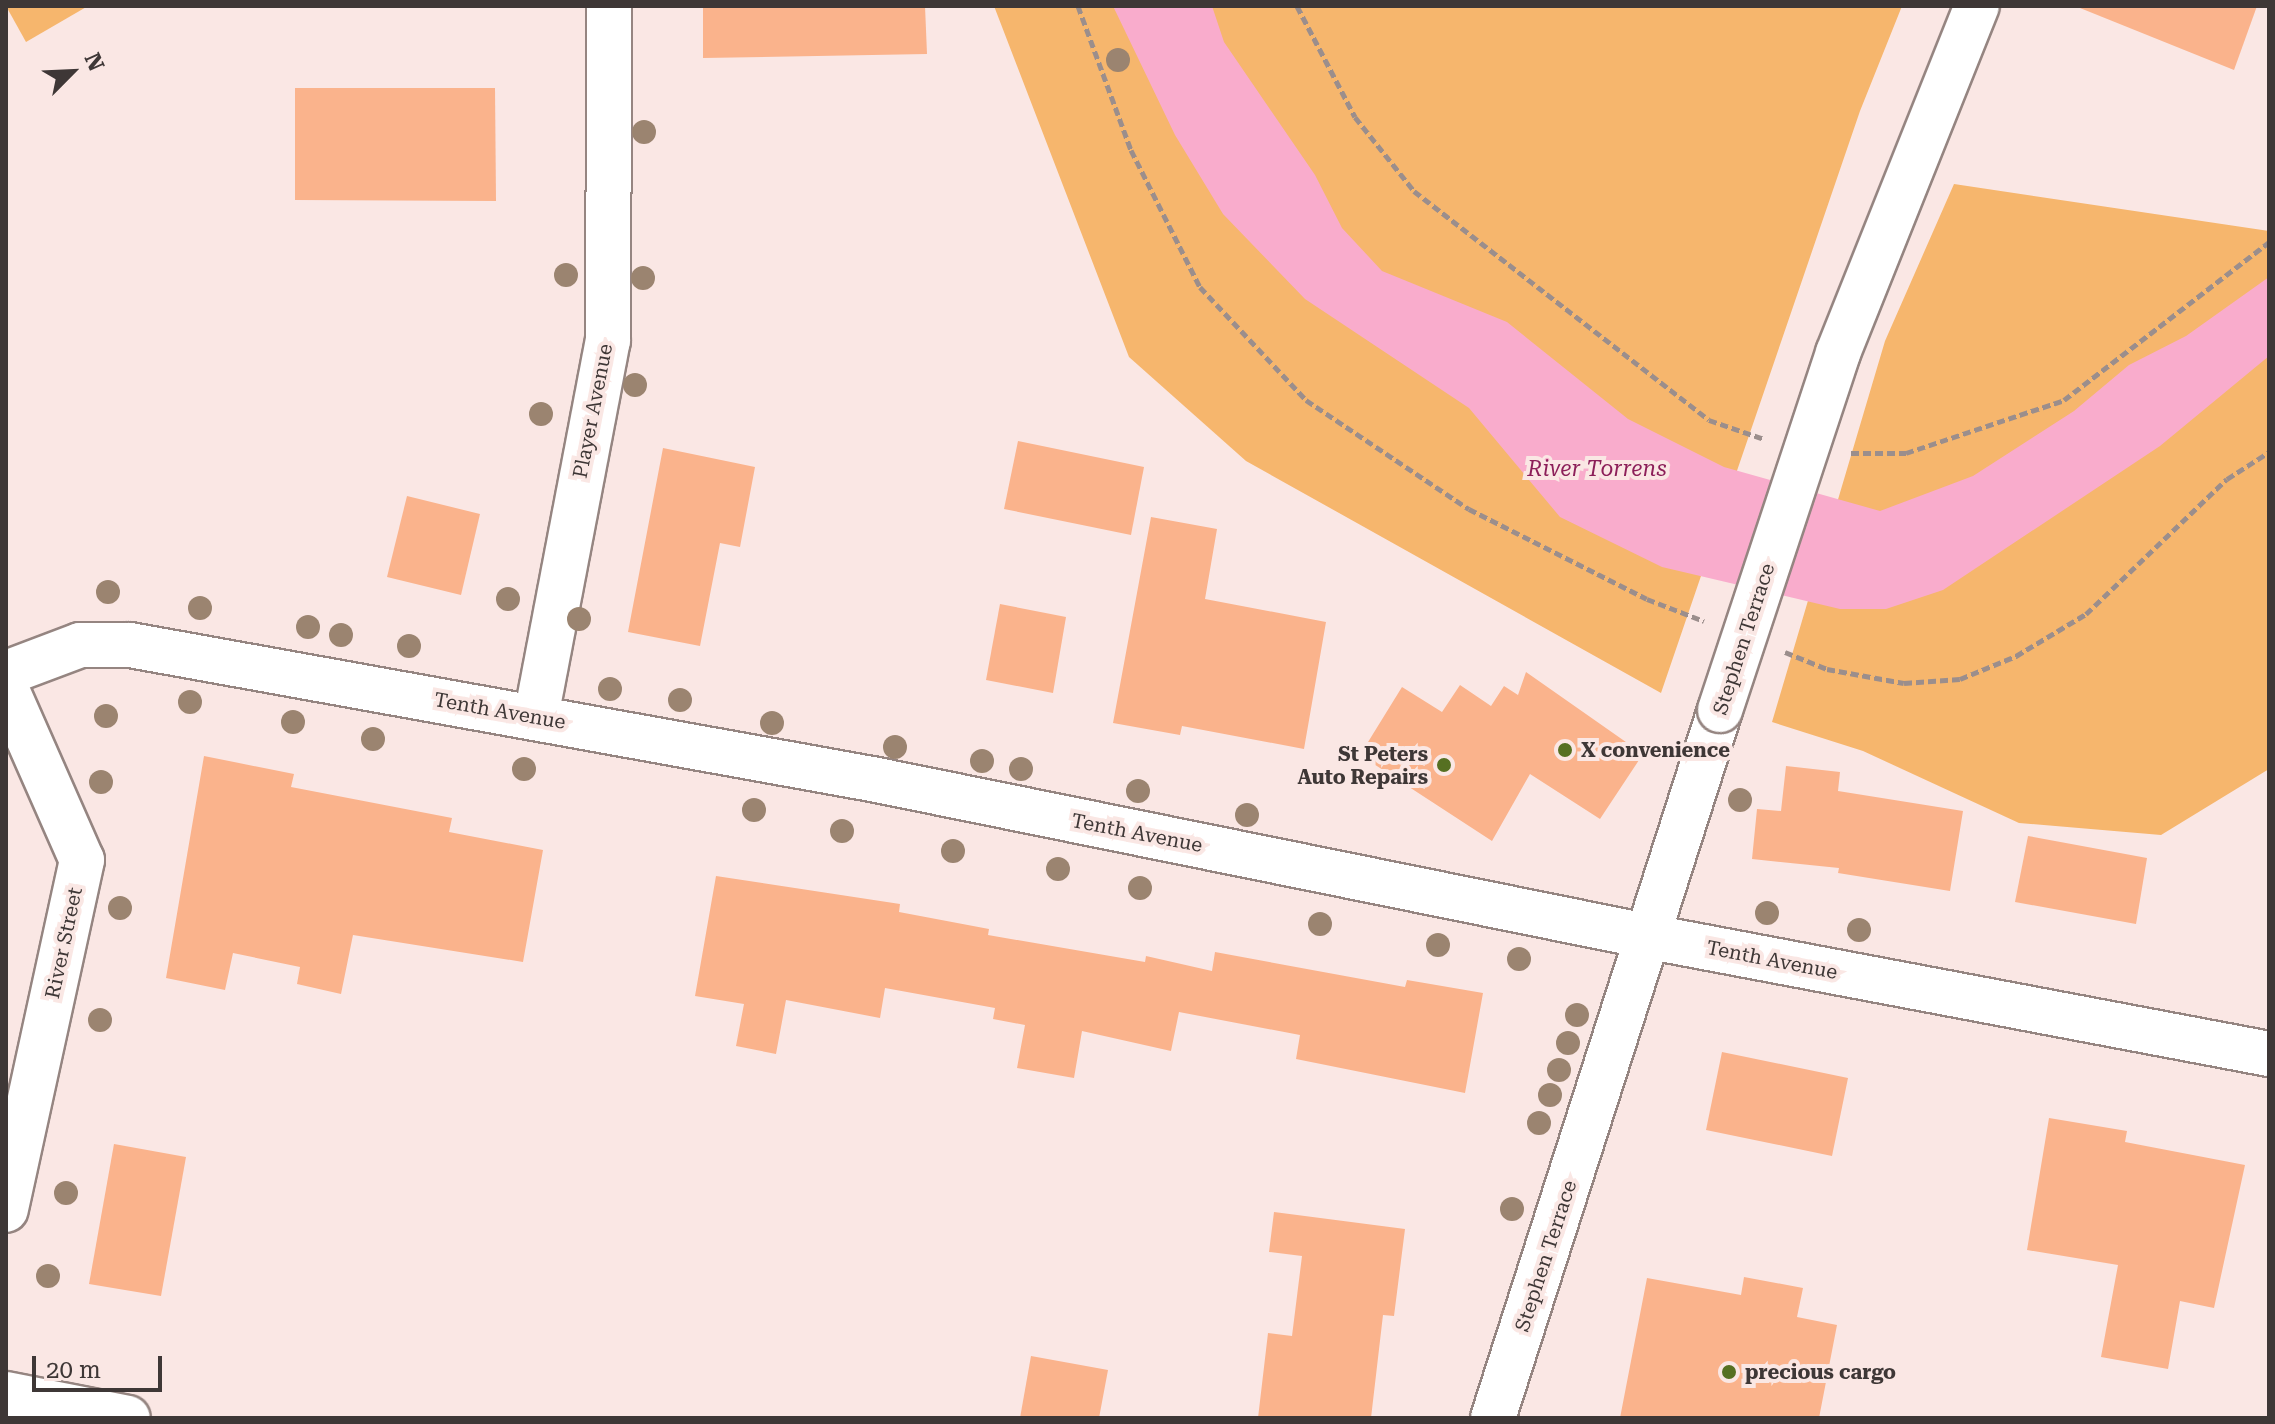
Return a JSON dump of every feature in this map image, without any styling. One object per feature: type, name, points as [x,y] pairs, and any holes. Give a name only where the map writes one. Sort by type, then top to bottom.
[{"type":"street","name":"Player Avenue","points":[[536,717],[608,341],[609,6]]},
{"type":"street","name":"Stephen Terrace","points":[[1493,1418],[1838,353],[1977,6]]},
{"type":"street","name":"Tenth Avenue","points":[[6,673],[45,655],[96,642],[536,717],[877,780],[1651,937],[2269,1054]]},
{"type":"street","name":"River Street","points":[[6,688],[82,860],[6,1210]]},
{"type":"street","points":[[6,1394],[128,1418]]},
{"type":"path","points":[[1078,6],[1131,150],[1200,287],[1306,400],[1469,509],[1647,599],[1716,626]]},
{"type":"path","points":[[1297,6],[1355,117],[1414,191],[1709,420],[1776,443]]},
{"type":"path","points":[[1847,453],[1906,453],[2064,400],[2269,242]]},
{"type":"path","points":[[1772,647],[1827,669],[1904,683],[1960,679],[2016,656],[2086,614],[2227,479],[2269,452]]},
{"type":"shaded area","points":[[6,6],[88,6],[26,42]]},
{"type":"shaded area","points":[[994,6],[1902,6],[1860,111],[1661,693],[1246,461],[1129,357]]},
{"type":"shaded area","points":[[1954,184],[2269,231],[2269,769],[2161,835],[2019,823],[1863,751],[1772,722],[1885,341]]},
{"type":"water","name":"River Torrens","points":[[1113,6],[1212,6],[1224,42],[1315,175],[1342,228],[1382,271],[1507,322],[1628,419],[1724,467],[1880,511],[1973,476],[2074,411],[2129,365],[2186,336],[2269,277],[2269,356],[2160,446],[1943,590],[1886,609],[1840,609],[1662,567],[1560,517],[1469,408],[1305,299],[1223,214],[1175,135]]},
{"type":"building","points":[[703,6],[925,6],[927,54],[703,58]]},
{"type":"building","points":[[2075,6],[2257,6],[2234,70]]},
{"type":"building","points":[[295,88],[495,88],[496,201],[295,200]]},
{"type":"building","points":[[1018,441],[1144,467],[1131,535],[1004,509]]},
{"type":"building","points":[[663,448],[755,467],[740,547],[720,543],[700,646],[628,632]]},
{"type":"building","points":[[407,496],[480,514],[461,595],[387,577]]},
{"type":"building","points":[[1151,517],[1217,529],[1205,599],[1326,622],[1304,749],[1182,726],[1180,735],[1113,723]]},
{"type":"building","points":[[1000,604],[1066,617],[1053,693],[986,680]]},
{"type":"building","points":[[1526,672],[1643,754],[1600,819],[1530,774],[1492,841],[1360,755],[1402,687],[1442,712],[1460,685],[1491,706],[1504,686],[1518,695]]},
{"type":"building","points":[[204,756],[294,774],[291,787],[452,818],[449,832],[543,850],[523,962],[353,935],[341,994],[297,984],[300,967],[233,953],[225,990],[166,978]]},
{"type":"building","points":[[1786,766],[1840,772],[1838,791],[1963,811],[1950,891],[1838,873],[1839,868],[1752,859],[1757,809],[1781,811]]},
{"type":"building","points":[[2028,836],[2147,858],[2136,924],[2015,902]]},
{"type":"building","points":[[716,876],[900,904],[899,912],[989,929],[988,935],[1145,962],[1146,956],[1212,971],[1215,952],[1405,987],[1407,980],[1483,993],[1465,1093],[1296,1059],[1300,1035],[1179,1012],[1171,1051],[1082,1031],[1074,1078],[1017,1068],[1025,1025],[993,1019],[995,1008],[885,988],[880,1018],[786,1000],[776,1054],[736,1046],[744,1004],[695,996]]},
{"type":"building","points":[[1722,1052],[1848,1078],[1832,1156],[1706,1130]]},
{"type":"building","points":[[2049,1118],[2127,1131],[2125,1142],[2245,1165],[2214,1308],[2180,1301],[2168,1369],[2101,1357],[2118,1265],[2027,1250]]},
{"type":"building","points":[[114,1144],[186,1157],[161,1296],[89,1284]]},
{"type":"building","points":[[1274,1212],[1405,1229],[1394,1316],[1383,1315],[1371,1418],[1258,1418],[1268,1333],[1292,1336],[1302,1256],[1269,1252]]},
{"type":"building","name":"precious cargo","points":[[1744,1277],[1803,1288],[1797,1317],[1837,1325],[1819,1418],[1620,1418],[1647,1278],[1741,1295]]},
{"type":"building","points":[[1031,1356],[1108,1370],[1099,1418],[1020,1418]]},
{"type":"place","name":"X convenience","points":[[1565,750]]},
{"type":"place","name":"St Peters Auto Repairs","points":[[1444,765]]},
{"type":"place","name":"precious cargo","points":[[1729,1372]]}]
